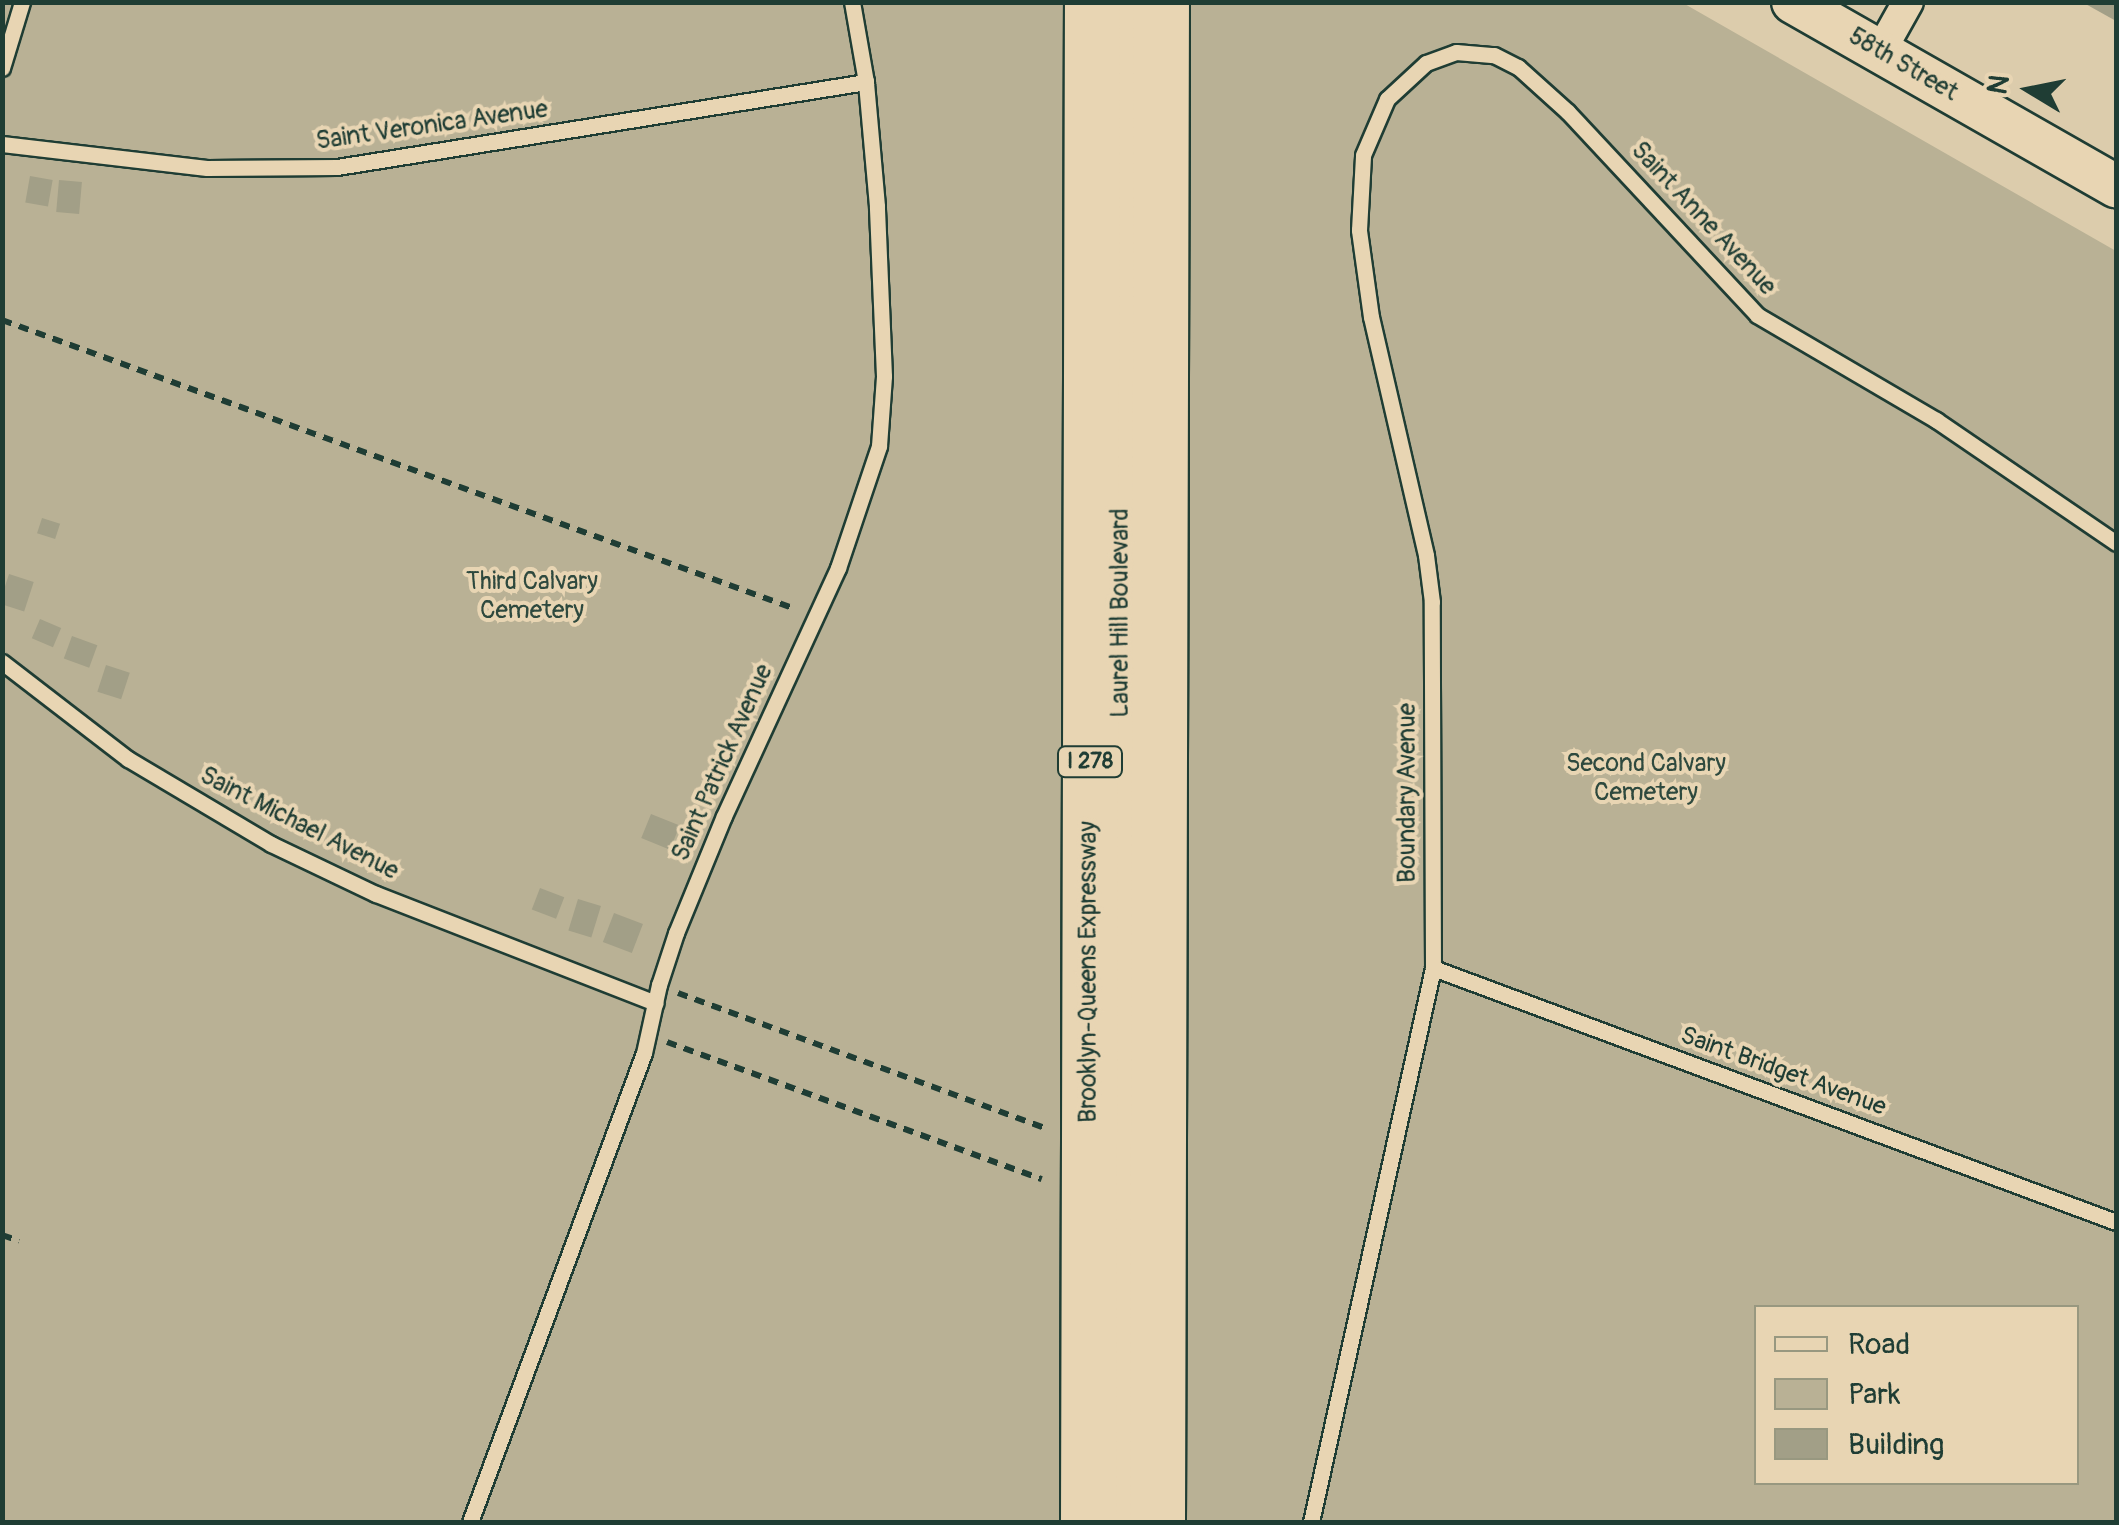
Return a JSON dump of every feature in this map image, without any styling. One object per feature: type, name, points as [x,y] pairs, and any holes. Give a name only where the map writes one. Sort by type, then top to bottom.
[{"type":"highway","name":"Brooklyn-Queens Expressway","points":[[1088,1522],[1092,2]]},
{"type":"highway","name":"I 278","points":[[1157,1522],[1161,2]]},
{"type":"main road","name":"Laurel Hill Boulevard","points":[[1118,1522],[1122,2]]},
{"type":"main road","name":"58th Street","points":[[1793,2],[2116,186]]},
{"type":"street","points":[[1880,52],[1908,2]]},
{"type":"lane","points":[[2,68],[22,2]]},
{"type":"lane","name":"Saint Patrick Avenue","points":[[470,1522],[648,1035],[658,985],[724,816],[816,618],[863,501],[882,424],[877,206],[866,82],[852,2]]},
{"type":"lane","name":"Saint Anne Avenue","points":[[1412,73],[1456,52],[1494,55],[1518,68],[1568,112],[1757,315],[1948,428],[2116,543]]},
{"type":"lane","name":"Boundary Avenue","points":[[1312,1522],[1433,968],[1432,602],[1426,556],[1366,289],[1358,202],[1369,132],[1387,99],[1412,73]]},
{"type":"lane","name":"Saint Veronica Avenue","points":[[2,144],[207,168],[337,167],[866,82]]},
{"type":"lane","name":"Saint Michael Avenue","points":[[2,662],[128,759],[271,844],[376,894],[655,1004]]},
{"type":"lane","name":"Saint Bridget Avenue","points":[[1433,968],[2116,1222]]},
{"type":"path","points":[[2,320],[816,618]]},
{"type":"path","points":[[658,985],[1043,1127]]},
{"type":"path","points":[[648,1035],[1042,1179]]},
{"type":"path","points":[[2,1235],[19,1241]]},
{"type":"green space","name":"Third Calvary Cemetery","points":[[3,3],[1065,3],[1065,1522],[3,1522]]},
{"type":"green space","name":"Second Calvary Cemetery","points":[[1177,3],[1683,3],[2116,251],[2116,1522],[1175,1522]]},
{"type":"building","points":[[2082,2],[2116,2],[2116,21]]},
{"type":"building","points":[[30,176],[53,180],[48,207],[25,203]]},
{"type":"building","points":[[59,180],[82,182],[79,214],[56,212]]},
{"type":"building","points":[[42,518],[60,524],[55,539],[37,533]]},
{"type":"building","points":[[9,574],[34,582],[24,612],[2,604]]},
{"type":"building","points":[[40,619],[61,628],[53,647],[32,638]]},
{"type":"building","points":[[72,636],[97,645],[89,668],[64,659]]},
{"type":"building","points":[[106,665],[130,673],[121,699],[97,692]]},
{"type":"building","points":[[651,814],[680,826],[670,850],[641,838]]},
{"type":"building","points":[[540,888],[564,897],[556,919],[532,909]]},
{"type":"building","points":[[578,899],[601,906],[591,938],[568,931]]},
{"type":"building","points":[[614,913],[643,924],[632,953],[603,942]]}]
